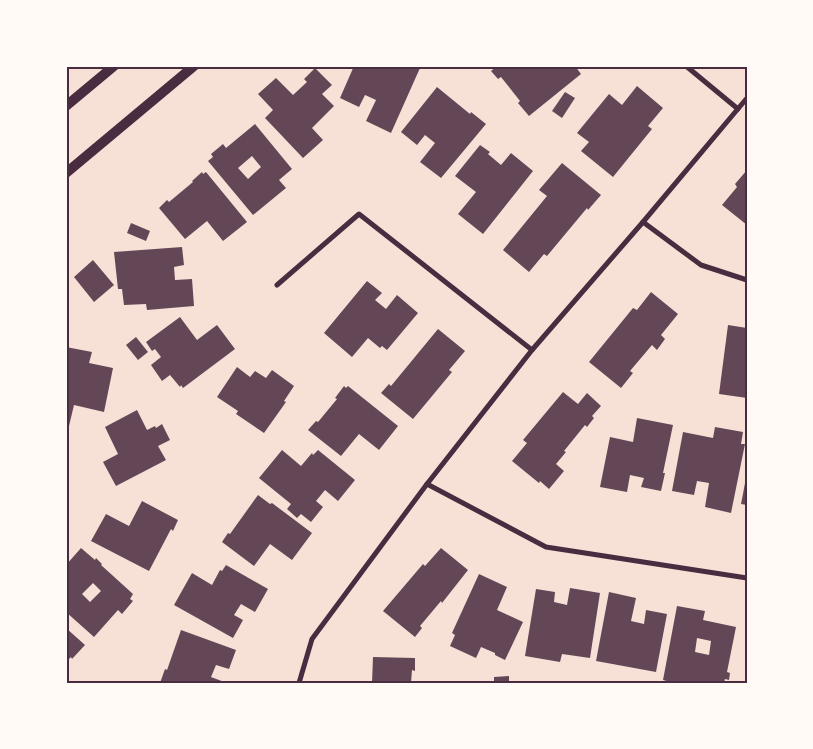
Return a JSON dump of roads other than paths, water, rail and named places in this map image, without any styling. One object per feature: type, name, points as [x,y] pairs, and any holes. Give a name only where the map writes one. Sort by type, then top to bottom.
[{"type":"main road","points":[[66,106],[114,66]]},
{"type":"main road","points":[[66,173],[194,66]]},
{"type":"street","points":[[686,66],[738,108]]},
{"type":"street","points":[[299,683],[312,639],[427,484],[532,350],[747,98]]},
{"type":"street","points":[[277,285],[359,214],[532,350]]},
{"type":"street","points":[[643,222],[701,265],[747,280]]},
{"type":"street","points":[[427,484],[546,548],[747,578]]}]
